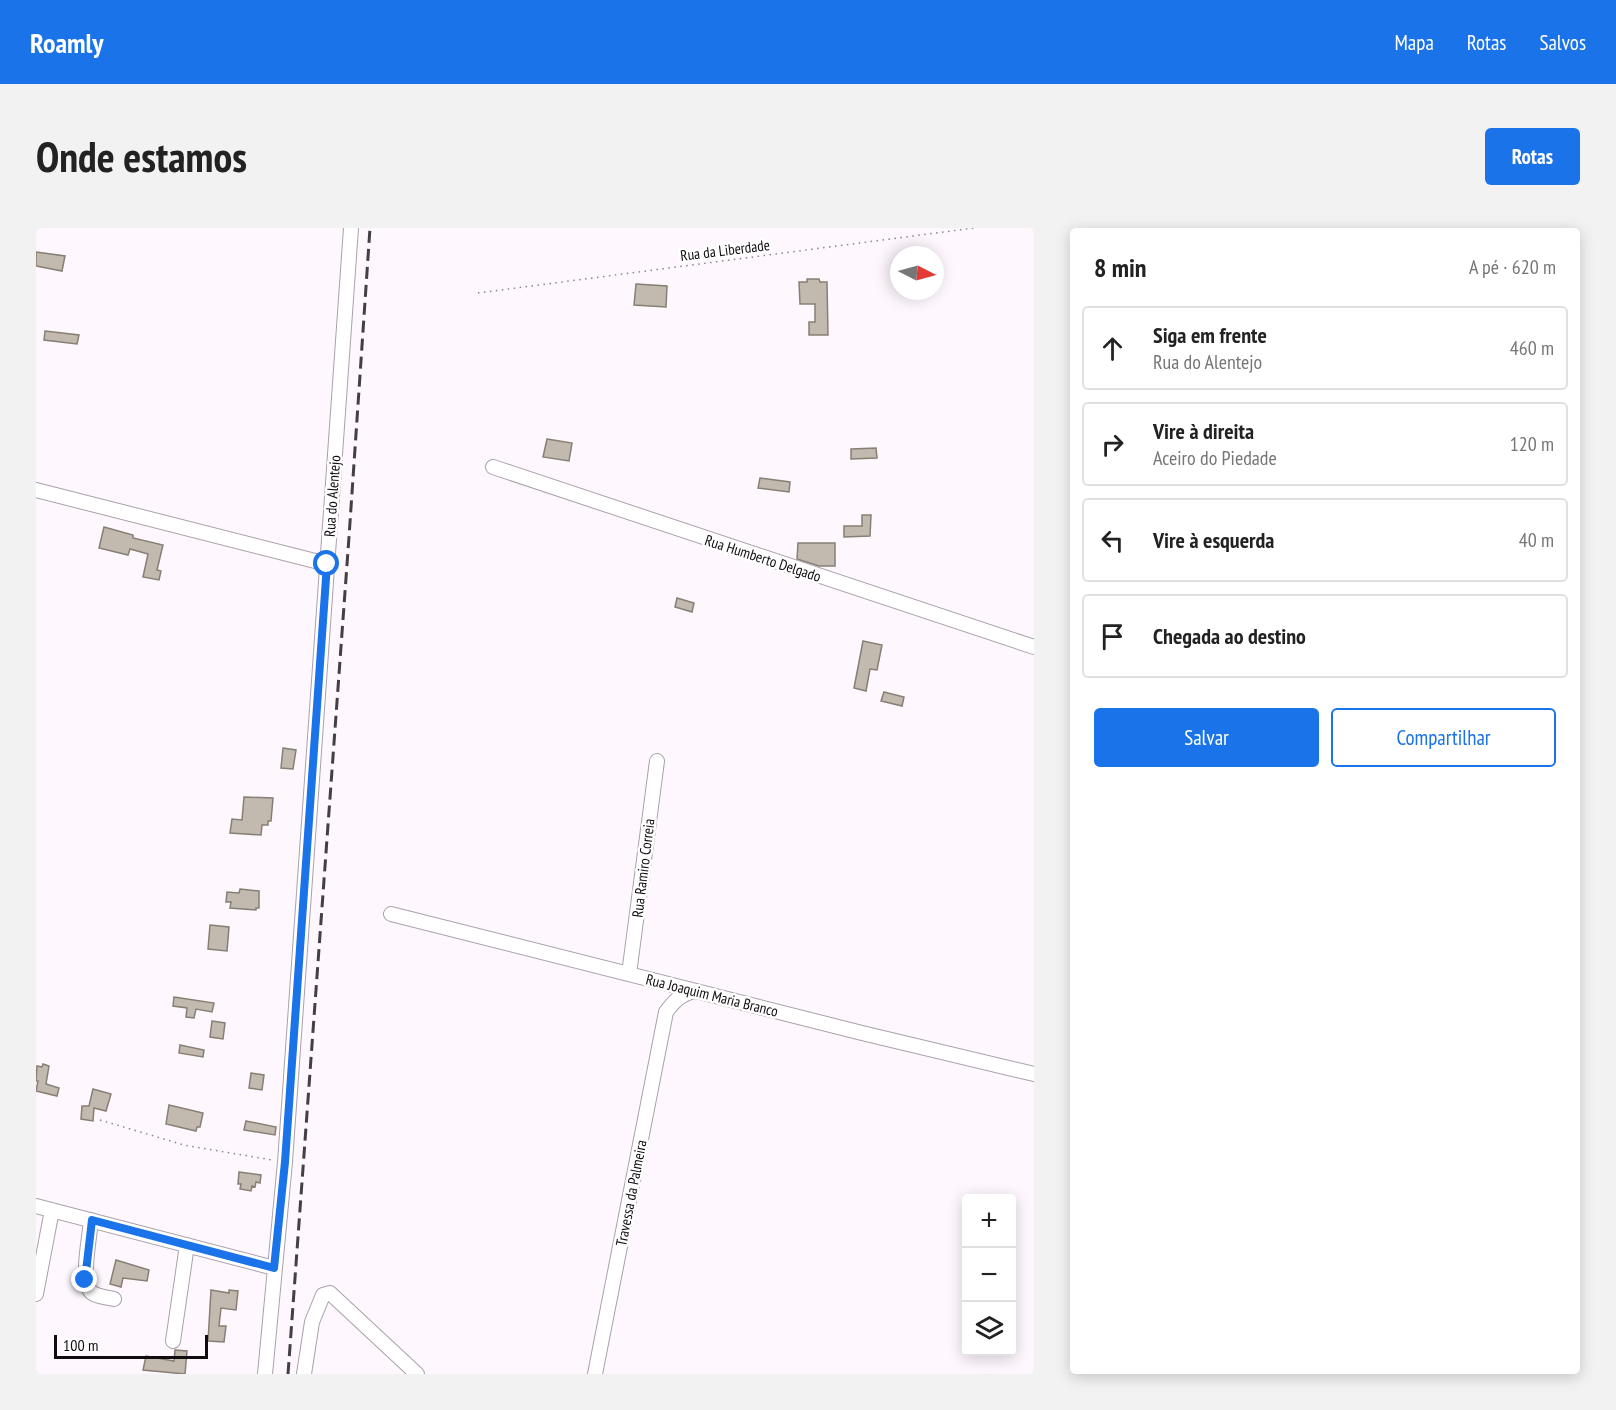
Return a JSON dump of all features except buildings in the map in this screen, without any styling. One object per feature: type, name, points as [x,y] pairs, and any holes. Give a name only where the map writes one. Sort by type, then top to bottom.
[{"type":"street","name":"Rua do Alentejo","points":[[265,1374],[285,1162],[351,228]]},
{"type":"street","name":"Rua Humberto Delgado","points":[[493,467],[1034,647]]},
{"type":"street","points":[[36,490],[327,564]]},
{"type":"street","name":"Rua Ramiro Correia","points":[[629,974],[657,761]]},
{"type":"street","name":"Rua Joaquim Maria Branco","points":[[391,914],[1034,1074]]},
{"type":"street","name":"Travessa da Palmeira","points":[[595,1374],[670,999],[658,982]]},
{"type":"street","points":[[666,1012],[681,995],[694,991]]},
{"type":"street","points":[[36,1206],[274,1268]]},
{"type":"street","points":[[36,1294],[52,1210]]},
{"type":"street","points":[[92,1220],[85,1280],[89,1290],[98,1296],[114,1299]]},
{"type":"street","points":[[172,1341],[187,1245]]},
{"type":"street","points":[[304,1374],[310,1332],[316,1310],[323,1295],[330,1293],[417,1374]]},
{"type":"path","name":"Rua da Liberdade","points":[[478,293],[974,228]]},
{"type":"path","points":[[100,1120],[184,1145],[285,1162]]},
{"type":"railway","points":[[288,1374],[370,228]]},
{"type":"route","points":[[85,1280],[92,1220],[274,1268],[285,1162],[327,564]]}]
